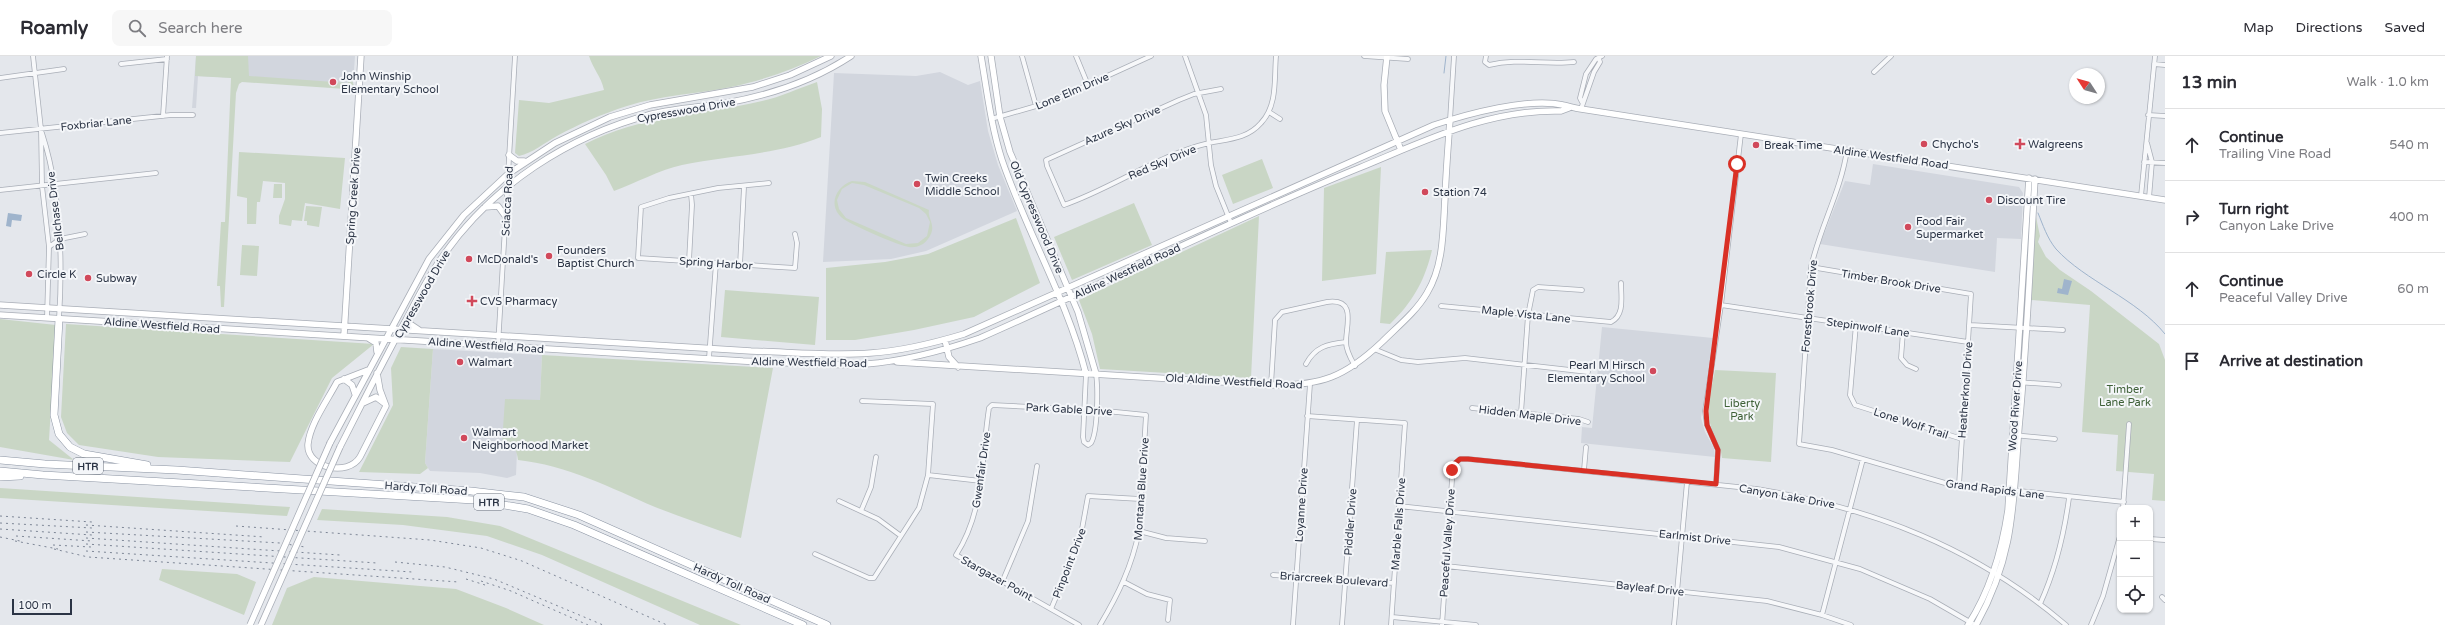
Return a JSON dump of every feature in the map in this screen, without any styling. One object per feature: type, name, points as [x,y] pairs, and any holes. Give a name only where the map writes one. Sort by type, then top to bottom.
[{"type":"highway","points":[[59,319],[54,415],[56,428],[62,439],[70,448],[84,454],[177,470]]},
{"type":"highway","name":"Hardy Toll Road","points":[[0,460],[45,464],[177,470],[471,491],[524,497],[579,515],[827,625]]},
{"type":"highway","name":"Hardy Toll Road","points":[[0,471],[43,475],[474,500],[528,509],[574,525],[803,625]]},
{"type":"highway","points":[[0,477],[43,475]]},
{"type":"main road","name":"Spring Creek Drive","points":[[344,335],[361,56]]},
{"type":"main road","name":"Cypresswood Drive","points":[[250,625],[330,443],[355,394],[391,330],[418,277],[438,246],[464,215],[508,174],[530,158],[567,137],[610,117],[642,107],[725,93],[760,85],[800,71],[831,56]]},
{"type":"main road","name":"Cypresswood Drive","points":[[261,625],[340,447],[377,373],[409,314],[446,252],[483,207],[507,186],[569,146],[613,126],[643,116],[679,109],[725,103],[775,92],[803,81],[851,56]]},
{"type":"main road","name":"Old Cypresswood Drive","points":[[981,56],[991,120],[1003,161],[1059,291],[1086,374]]},
{"type":"main road","name":"Old Cypresswood Drive","points":[[991,56],[1000,117],[1010,152],[1028,200],[1068,288],[1086,334],[1096,374]]},
{"type":"main road","points":[[1387,57],[1384,85],[1385,111],[1401,150]]},
{"type":"main road","points":[[800,71],[803,81]]},
{"type":"main road","points":[[986,92],[996,90]]},
{"type":"main road","points":[[725,93],[725,103]]},
{"type":"main road","name":"Aldine Westfield Road","points":[[0,305],[345,325],[391,330],[709,348],[813,353],[873,353],[945,340],[991,323],[1059,291],[1397,141],[1450,120],[1520,105],[1564,105],[1569,108]]},
{"type":"main road","points":[[642,107],[643,116]]},
{"type":"main road","name":"Aldine Westfield Road","points":[[0,315],[709,358],[847,364],[888,362],[947,349],[994,332],[1277,202],[1449,130],[1498,116],[1561,111],[1569,108],[2165,200]]},
{"type":"main road","name":"Old Aldine Westfield Road","points":[[888,362],[1270,385],[1310,384],[1336,377],[1355,366],[1374,349],[1423,299],[1436,272],[1443,235],[1450,120]]},
{"type":"main road","points":[[567,137],[569,146]]},
{"type":"main road","points":[[509,155],[521,162],[530,158]]},
{"type":"main road","points":[[1330,171],[1333,178]]},
{"type":"main road","name":"Wood River Drive","points":[[1972,624],[1999,575],[2012,524],[2012,492],[2016,435],[2023,382],[2026,329],[2026,276],[2032,179]]},
{"type":"main road","points":[[1274,196],[1277,202]]},
{"type":"main road","points":[[1020,203],[1028,200]]},
{"type":"main road","points":[[483,207],[491,205],[498,206],[506,217]]},
{"type":"main road","points":[[1180,238],[1183,245]]},
{"type":"main road","points":[[438,246],[446,252]]},
{"type":"main road","points":[[1131,260],[1134,268]]},
{"type":"main road","name":"Wood River Drive","points":[[2016,435],[2016,382],[2019,328],[2026,276]]},
{"type":"main road","points":[[145,324],[146,314]]},
{"type":"main road","points":[[409,314],[411,326],[425,332]]},
{"type":"main road","points":[[211,328],[212,318]]},
{"type":"main road","points":[[278,332],[279,322]]},
{"type":"main road","points":[[991,323],[994,332]]},
{"type":"main road","points":[[362,336],[374,340],[378,347],[377,353]]},
{"type":"main road","points":[[578,351],[579,340]]},
{"type":"main road","points":[[945,340],[949,357],[958,367]]},
{"type":"main road","points":[[811,363],[813,353]]},
{"type":"main road","points":[[368,370],[354,377],[337,382],[310,435],[308,447],[318,461],[340,469],[355,464],[360,457],[386,406],[380,390],[377,373]]},
{"type":"main road","points":[[344,379],[352,385],[355,394]]},
{"type":"main road","points":[[362,403],[376,397],[386,406]]},
{"type":"main road","name":"Wood River Drive","points":[[1972,624],[1993,571],[2005,527],[2012,492]]},
{"type":"street","name":"Bellchase Drive","points":[[34,56],[41,129],[42,186],[48,247],[47,318]]},
{"type":"street","name":"Sciacca Road","points":[[498,346],[515,56]]},
{"type":"street","points":[[1022,56],[1036,106]]},
{"type":"street","points":[[1076,56],[1088,85]]},
{"type":"street","points":[[1137,56],[1139,61]]},
{"type":"street","name":"Lone Elm Drive","points":[[991,120],[1036,106],[1088,85],[1151,56]]},
{"type":"street","points":[[1185,56],[1206,114],[1213,175],[1231,223]]},
{"type":"street","name":"Red Sky Drive","points":[[1064,205],[1184,151],[1210,143],[1237,138],[1247,134],[1261,123],[1269,112],[1273,98],[1276,56]]},
{"type":"street","points":[[1364,56],[1408,59]]},
{"type":"street","points":[[1450,120],[1454,56]]},
{"type":"street","points":[[1486,56],[1488,64],[1521,60],[1538,62],[1574,62]]},
{"type":"street","points":[[1538,56],[1538,62]]},
{"type":"street","points":[[1874,72],[1891,56]]},
{"type":"street","points":[[2141,196],[2155,56]]},
{"type":"street","points":[[121,64],[167,57],[163,116]]},
{"type":"street","points":[[1581,109],[1582,102],[1586,99],[1594,72],[1600,62],[1600,58]]},
{"type":"street","points":[[2154,64],[2165,65]]},
{"type":"street","points":[[0,78],[64,69]]},
{"type":"street","name":"Azure Sky Drive","points":[[1064,205],[1046,160],[1130,121],[1198,93],[1221,89]]},
{"type":"street","points":[[1269,112],[1280,119]]},
{"type":"street","points":[[2148,114],[2165,116]]},
{"type":"street","name":"Foxbriar Lane","points":[[0,133],[163,116],[193,115]]},
{"type":"street","name":"Bellchase Drive","points":[[41,129],[53,184],[60,239],[62,268],[59,319]]},
{"type":"street","points":[[1716,484],[1718,450],[1707,425],[1706,411],[1721,305],[1741,134]]},
{"type":"street","points":[[2147,142],[2152,162],[2149,198]]},
{"type":"street","name":"Forestbrook Drive","points":[[1799,444],[1806,319],[1811,267],[1818,240],[1838,190],[1847,150]]},
{"type":"street","points":[[2144,162],[2165,163]]},
{"type":"street","points":[[0,190],[156,173]]},
{"type":"street","points":[[689,261],[692,205],[691,194],[718,188],[744,187],[769,183]]},
{"type":"street","points":[[740,265],[744,187]]},
{"type":"street","name":"Spring Harbor","points":[[691,194],[641,207],[638,258],[794,268],[797,243],[795,234]]},
{"type":"street","points":[[48,247],[60,239],[85,234]]},
{"type":"street","points":[[709,358],[716,263]]},
{"type":"street","name":"Timber Brook Drive","points":[[1811,267],[1971,294]]},
{"type":"street","name":"Maple Vista Lane","points":[[1441,306],[1610,322],[1619,316],[1621,309],[1620,283]]},
{"type":"street","points":[[1520,413],[1528,315],[1533,290],[1538,287],[1582,290]]},
{"type":"street","name":"Heatherknoll Drive","points":[[1958,485],[1971,294]]},
{"type":"street","points":[[1270,385],[1276,320],[1282,312],[1327,302],[1339,302],[1348,313],[1346,342],[1355,366]]},
{"type":"street","name":"Stepinwolf Lane","points":[[1721,305],[1806,319],[1856,324],[1968,342]]},
{"type":"street","name":"Lone Wolf Trail","points":[[1856,324],[1850,395],[1851,400],[1860,407],[1962,439]]},
{"type":"street","points":[[1970,324],[2026,329],[2063,330]]},
{"type":"street","points":[[1903,332],[1901,358],[1907,365],[1916,369]]},
{"type":"street","points":[[1306,364],[1314,351],[1323,346],[1346,342]]},
{"type":"street","points":[[1374,349],[1401,360],[1418,362],[1465,358],[1588,372]]},
{"type":"street","points":[[1086,374],[1083,437],[1084,442],[1088,444],[1094,440],[1098,389],[1096,374]]},
{"type":"street","points":[[2016,382],[2059,385]]},
{"type":"street","name":"Loyanne Drive","points":[[1293,625],[1310,384]]},
{"type":"street","points":[[816,554],[869,578],[874,578],[919,508],[928,475],[933,404],[862,401]]},
{"type":"street","name":"Park Gable Drive","points":[[992,405],[1096,410],[1146,416]]},
{"type":"street","name":"Gwenfair Drive","points":[[956,555],[973,521],[981,481],[988,408],[992,405]]},
{"type":"street","name":"Hidden Maple Drive","points":[[1472,408],[1579,419],[1588,422]]},
{"type":"street","name":"Montana Blue Drive","points":[[1100,625],[1124,582],[1133,559],[1139,531],[1146,416]]},
{"type":"street","points":[[1307,416],[1357,420]]},
{"type":"street","name":"Marble Falls Drive","points":[[1357,420],[1405,423],[1391,625]]},
{"type":"street","name":"Piddler Drive","points":[[1342,625],[1357,420]]},
{"type":"street","points":[[2124,505],[2129,424]]},
{"type":"street","points":[[2016,435],[2055,438]]},
{"type":"street","name":"Grand Rapids Lane","points":[[1799,444],[1832,450],[1958,485],[2069,498],[2124,502]]},
{"type":"street","points":[[1584,470],[1586,447]]},
{"type":"street","points":[[861,511],[871,487],[876,457]]},
{"type":"street","points":[[1822,615],[1863,458]]},
{"type":"street","name":"Peaceful Valley Drive","points":[[1442,623],[1453,465],[1460,459],[1479,460]]},
{"type":"street","name":"Canyon Lake Drive","points":[[1479,460],[1716,484],[1804,497],[1850,508],[1926,537],[1993,571],[2040,604],[2066,625]]},
{"type":"street","points":[[1003,580],[1028,521],[1037,466]]},
{"type":"street","points":[[928,475],[981,481]]},
{"type":"street","points":[[1674,625],[1687,482]]},
{"type":"street","name":"Pinpoint Drive","points":[[1051,609],[1080,540],[1088,496],[1140,499]]},
{"type":"street","points":[[2040,604],[2053,575],[2064,536],[2069,498]]},
{"type":"street","points":[[839,501],[878,519],[901,536]]},
{"type":"street","name":"Earlmist Drive","points":[[1400,506],[1779,547],[1837,562],[1909,590],[1972,624]]},
{"type":"street","points":[[1139,531],[1166,538],[1205,541]]},
{"type":"street","points":[[2153,539],[2165,540]]},
{"type":"street","points":[[2091,625],[2103,596],[2119,541]]},
{"type":"street","name":"Stargazer Point","points":[[956,555],[1003,580],[1079,625]]},
{"type":"street","name":"Bayleaf Drive","points":[[1446,566],[1767,601],[1822,615],[1851,625]]},
{"type":"street","name":"Briarcreek Boulevard","points":[[1273,575],[1394,583]]},
{"type":"street","points":[[1124,582],[1147,594],[1170,600],[1168,620]]},
{"type":"street","points":[[1392,617],[1442,623],[1476,625]]},
{"type":"shaded area","name":"John Winship Elementary School","points":[[196,56],[355,56],[353,84],[198,76],[196,108],[192,108]]},
{"type":"shaded area","name":"Twin Creeks Middle School","points":[[940,72],[968,85],[980,81],[988,131],[998,165],[1017,211],[926,251],[891,259],[823,262],[834,73],[916,76]]},
{"type":"shaded area","points":[[1873,164],[2019,187],[2023,193],[2021,239],[1997,238],[1995,272],[1820,244],[1845,181],[1870,185]]},
{"type":"shaded area","name":"Pearl M Hirsch Elementary School","points":[[1602,327],[1713,338],[1701,418],[1705,432],[1714,448],[1715,457],[1581,443],[1582,427],[1592,428]]},
{"type":"shaded area","points":[[433,349],[542,355],[540,401],[503,443],[509,444],[517,451],[516,475],[507,478],[480,473],[430,471],[428,468],[425,463]]},
{"type":"green space","points":[[196,56],[248,56],[249,76],[348,83],[348,80],[352,80],[354,86],[346,89],[242,82],[239,84],[236,93],[224,307],[221,307],[220,286],[217,286],[221,222],[225,222],[231,78],[195,76]]},
{"type":"green space","points":[[589,56],[821,56],[766,78],[743,84],[653,99],[627,106],[582,123],[534,150],[519,156],[515,153],[519,100],[549,103],[604,90]]},
{"type":"green space","points":[[817,82],[822,109],[821,137],[787,148],[673,167],[614,191],[606,175],[585,144],[606,134],[650,121],[762,101]]},
{"type":"green space","points":[[239,152],[345,158],[340,209],[305,203],[302,221],[292,220],[291,226],[279,224],[279,216],[285,199],[285,183],[263,181],[260,202],[257,202],[256,224],[247,224],[247,198],[237,196]]},
{"type":"green space","points":[[1262,159],[1273,188],[1233,204],[1222,175]]},
{"type":"green space","points":[[1381,167],[1376,274],[1322,281],[1324,188]]},
{"type":"green space","points":[[852,181],[865,182],[929,210],[932,230],[928,239],[920,246],[909,247],[874,234],[841,217],[835,207],[835,202],[838,191],[846,183]],"holes":[[[852,183],[864,185],[919,208],[926,214],[930,222],[927,236],[918,243],[906,244],[846,218],[839,209],[837,200],[842,189]]]},
{"type":"green space","points":[[274,184],[282,184],[282,198],[273,198]]},
{"type":"green space","points":[[1134,203],[1152,245],[1072,280],[1054,237]]},
{"type":"green space","points":[[306,206],[322,207],[319,227],[307,225],[307,221],[304,221]]},
{"type":"green space","points":[[1259,216],[1251,378],[1100,369],[1092,334],[1079,300]]},
{"type":"green space","name":"Timber Lane Park","points":[[2036,217],[2040,236],[2038,242],[2046,257],[2060,270],[2091,291],[2159,344],[2165,360],[2165,501],[2152,500],[2154,474],[2116,471],[2118,435],[2082,432],[2090,305],[2031,300]]},
{"type":"green space","points":[[1016,218],[1040,283],[974,317],[914,330],[855,340],[826,340],[826,268],[885,262],[928,254]]},
{"type":"green space","points":[[242,245],[259,246],[257,276],[240,275]]},
{"type":"green space","points":[[1432,250],[1422,281],[1412,299],[1390,324],[1380,323],[1386,252]]},
{"type":"green space","points":[[725,290],[819,297],[815,345],[721,337]]},
{"type":"green space","points":[[0,319],[56,325],[49,440],[74,460],[0,447]]},
{"type":"green space","points":[[66,324],[374,344],[332,378],[290,462],[158,457],[79,445],[67,433],[61,417]]},
{"type":"green space","points":[[401,347],[433,349],[425,463],[428,468],[420,474],[359,472],[393,405],[391,368]]},
{"type":"green space","points":[[542,355],[773,368],[741,538],[655,507],[571,472],[518,460],[517,453],[514,448],[502,443],[505,399],[540,400]]},
{"type":"green space","name":"Liberty Park","points":[[1715,370],[1776,373],[1771,462],[1722,458],[1720,449],[1711,428],[1709,417],[1710,396]]},
{"type":"green space","points":[[0,488],[290,507],[287,516],[0,498]]},
{"type":"green space","points":[[322,509],[447,517],[500,526],[741,625],[700,625],[542,555],[487,536],[403,525],[317,520]]},
{"type":"green space","points":[[162,569],[237,574],[256,582],[244,615],[159,580]]},
{"type":"green space","points":[[314,577],[456,589],[506,608],[544,625],[272,625],[287,588]]},
{"type":"water","points":[[8,213],[22,215],[21,221],[12,220],[11,227],[6,226]]},
{"type":"water","points":[[2064,279],[2072,281],[2068,295],[2057,293],[2058,288],[2062,289]]},
{"type":"waterway","points":[[1444,73],[1446,56]]},
{"type":"waterway","points":[[2038,213],[2050,240],[2056,249],[2081,271],[2140,310],[2165,334]]},
{"type":"railway","points":[[0,516],[92,522]]},
{"type":"railway","points":[[0,523],[92,528]]},
{"type":"railway","points":[[86,525],[265,537]]},
{"type":"railway","points":[[236,526],[430,540],[481,548],[522,561],[667,625]]},
{"type":"railway","points":[[0,529],[92,535]]},
{"type":"railway","points":[[86,532],[280,543],[305,547]]},
{"type":"railway","points":[[16,536],[92,541]]},
{"type":"railway","points":[[0,537],[20,541]]},
{"type":"railway","points":[[86,538],[340,555]]},
{"type":"railway","points":[[15,541],[58,549]]},
{"type":"railway","points":[[86,544],[377,563]]},
{"type":"railway","points":[[53,545],[91,547]]},
{"type":"railway","points":[[54,549],[88,557],[459,582]]},
{"type":"railway","points":[[86,551],[412,572]]},
{"type":"railway","points":[[395,562],[445,567],[494,579],[603,625]]},
{"type":"railway","points":[[466,579],[485,585]]},
{"type":"railway","points":[[481,581],[511,591],[588,625]]},
{"type":"place","name":"John Winship Elementary School","points":[[333,82]]},
{"type":"place","name":"Chycho's","points":[[1924,144]]},
{"type":"place","name":"Walgreens","points":[[2020,144]]},
{"type":"place","name":"Break Time","points":[[1756,145]]},
{"type":"place","name":"Twin Creeks Middle School","points":[[917,184]]},
{"type":"place","name":"Station 74","points":[[1425,192]]},
{"type":"place","name":"Discount Tire","points":[[1989,200]]},
{"type":"place","name":"Food Fair Supermarket","points":[[1908,227]]},
{"type":"place","name":"Founders Baptist Church","points":[[549,256]]},
{"type":"place","name":"McDonald's","points":[[469,259]]},
{"type":"place","name":"Circle K","points":[[29,274]]},
{"type":"place","name":"Subway","points":[[88,278]]},
{"type":"place","name":"CVS Pharmacy","points":[[472,301]]},
{"type":"place","name":"Walmart","points":[[460,362]]},
{"type":"place","name":"Pearl M Hirsch Elementary School","points":[[1653,371]]},
{"type":"place","name":"Walmart Neighborhood Market","points":[[464,438]]},
{"type":"route","points":[[1452,470],[1455,462],[1460,459],[1468,459],[1716,484],[1719,458],[1718,450],[1710,433],[1705,417],[1721,305],[1737,164]]}]
